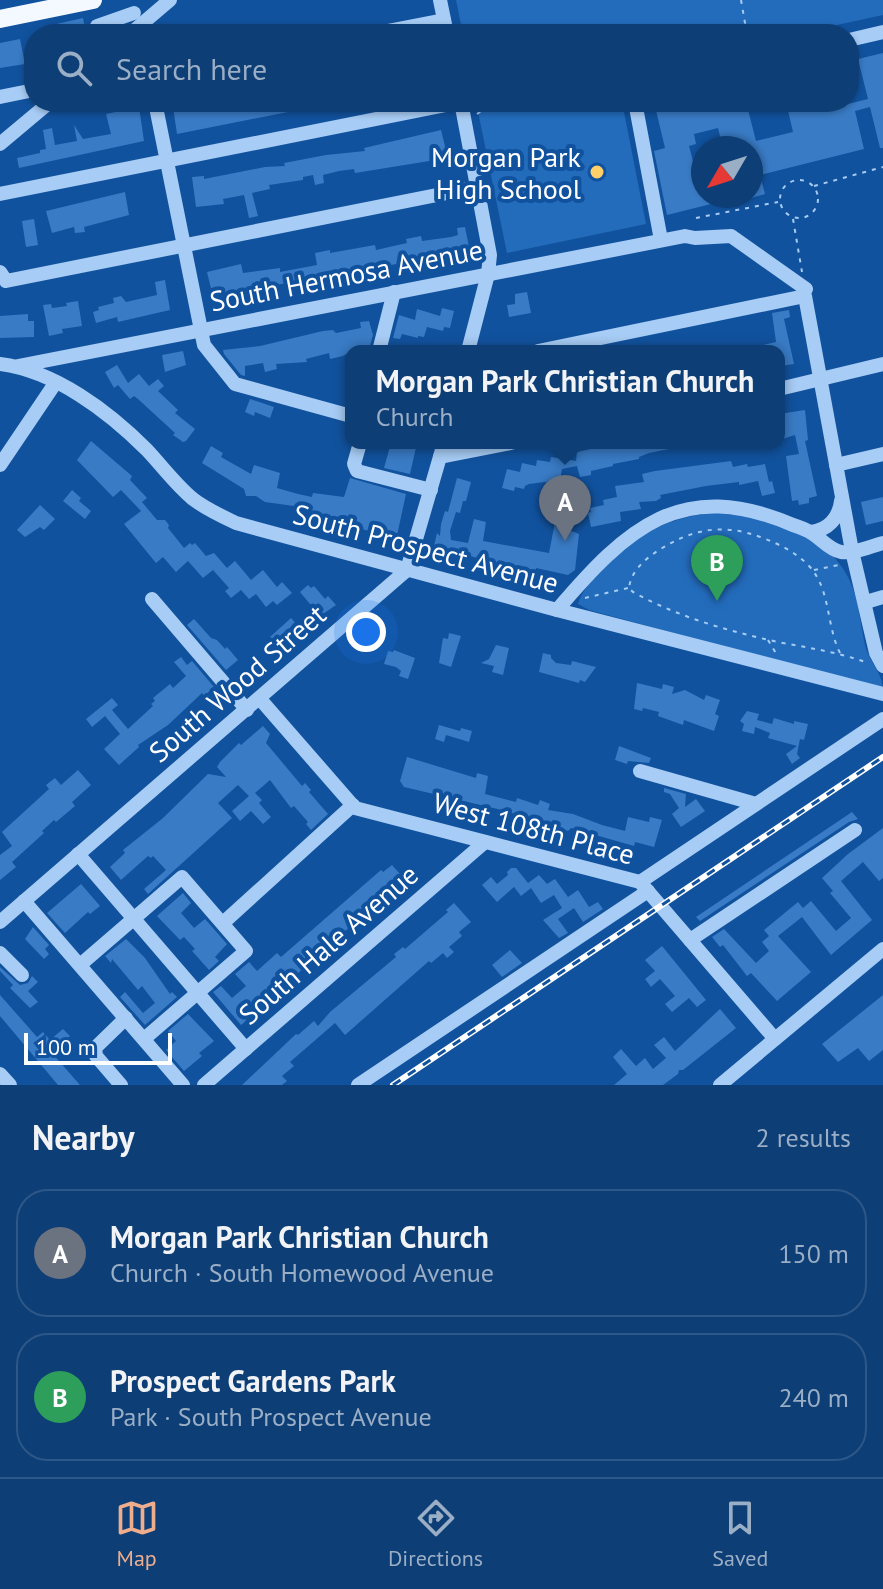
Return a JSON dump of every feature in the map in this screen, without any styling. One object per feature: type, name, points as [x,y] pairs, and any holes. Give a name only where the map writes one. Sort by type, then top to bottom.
[{"type":"main road","points":[[0,19],[65,3],[92,0]]},
{"type":"street","points":[[92,0],[96,24]]},
{"type":"street","points":[[140,24],[170,0]]},
{"type":"street","points":[[440,0],[445,24]]},
{"type":"street","points":[[859,38],[883,32]]},
{"type":"street","points":[[0,97],[24,92]]},
{"type":"street","points":[[0,144],[38,112]]},
{"type":"street","points":[[157,112],[204,345],[235,384],[345,414]]},
{"type":"street","points":[[0,194],[411,112]]},
{"type":"street","points":[[463,112],[490,255],[470,345]]},
{"type":"street","points":[[637,112],[661,240]]},
{"type":"street","points":[[0,272],[6,281],[477,187]]},
{"type":"street","name":"South Hermosa Avenue","points":[[18,366],[685,236],[731,236],[805,288]]},
{"type":"street","points":[[563,345],[805,288],[852,551],[866,602],[876,621],[876,665]]},
{"type":"street","points":[[381,345],[394,292]]},
{"type":"street","name":"South Prospect Avenue","points":[[0,364],[18,366],[56,382],[117,422],[191,497],[219,515],[254,529],[883,694]]},
{"type":"street","points":[[785,388],[883,364]]},
{"type":"street","points":[[0,465],[56,382]]},
{"type":"street","points":[[358,449],[354,464],[357,471],[431,490]]},
{"type":"street","points":[[407,570],[442,450]]},
{"type":"street","points":[[836,465],[883,454]]},
{"type":"street","points":[[811,532],[820,531],[834,520],[841,495]]},
{"type":"street","points":[[557,610],[630,534],[670,514],[712,506],[735,507],[757,511],[811,532],[843,552],[883,543]]},
{"type":"street","name":"South Wood Street","points":[[0,922],[407,570]]},
{"type":"street","points":[[866,602],[883,597]]},
{"type":"street","points":[[152,599],[247,710]]},
{"type":"street","points":[[223,923],[353,805],[260,699]]},
{"type":"street","points":[[358,1085],[644,887],[756,804],[883,719]]},
{"type":"street","points":[[640,771],[756,804]]},
{"type":"street","name":"West 108th Place","points":[[353,805],[644,887],[775,1039]]},
{"type":"street","points":[[690,940],[855,830]]},
{"type":"street","name":"South Hale Avenue","points":[[204,1085],[485,842]]},
{"type":"street","points":[[78,854],[246,1049]]},
{"type":"street","points":[[80,965],[182,877],[223,923],[246,951],[144,1039]]},
{"type":"street","points":[[24,901],[183,1085]]},
{"type":"street","points":[[720,1085],[883,949]]},
{"type":"street","points":[[0,953],[22,975]]},
{"type":"street","points":[[121,1085],[96,1056],[95,1048],[126,1018]]},
{"type":"street","points":[[0,1074],[10,1085]]},
{"type":"path","points":[[741,0],[745,24]]},
{"type":"path","points":[[476,115],[480,112]]},
{"type":"path","points":[[813,186],[883,167]]},
{"type":"path","points":[[803,180],[813,186],[818,197],[816,208],[807,216],[792,217],[785,212],[780,202],[782,190],[791,181],[803,180]]},
{"type":"path","points":[[696,218],[780,202]]},
{"type":"path","points":[[792,217],[805,288]]},
{"type":"path","points":[[629,588],[634,573],[656,552],[683,537],[708,529],[727,528],[758,536],[789,550],[813,570],[826,598],[830,629],[840,653]]},
{"type":"path","points":[[813,570],[839,565]]},
{"type":"path","points":[[585,598],[629,588],[699,621],[767,639],[840,653],[876,665]]},
{"type":"path","points":[[767,639],[780,660]]},
{"type":"shaded area","points":[[456,0],[883,0],[883,15],[841,24],[461,24]]},
{"type":"shaded area","points":[[478,112],[624,112],[646,224],[507,253]]},
{"type":"shaded area","points":[[710,513],[749,517],[789,529],[825,549],[839,562],[852,587],[865,645],[881,678],[883,690],[589,610],[578,604],[589,584],[635,540],[676,520]]},
{"type":"building","points":[[83,18],[84,24],[56,24]]},
{"type":"building","points":[[20,39],[24,64],[0,68],[0,43]]},
{"type":"building","points":[[883,53],[883,148],[880,148],[870,107],[859,110],[859,101],[868,99],[859,59]]},
{"type":"building","points":[[140,112],[144,141],[19,168],[17,158],[46,149],[43,130],[52,128],[55,145],[77,141],[74,125],[83,139],[111,134],[106,114]]},
{"type":"building","points":[[174,112],[288,112],[177,134]]},
{"type":"building","points":[[656,112],[749,112],[755,136],[720,136],[718,128],[691,136],[691,208],[695,208],[667,215],[654,151],[665,148]]},
{"type":"building","points":[[788,112],[855,112],[864,149],[763,174],[763,139],[793,132]]},
{"type":"building","points":[[441,130],[448,158],[355,173],[354,169],[339,171],[323,175],[324,183],[315,185],[313,175],[303,177],[303,180],[269,185],[270,189],[252,193],[258,216],[249,218],[244,195],[223,199],[224,204],[196,207],[192,177],[204,176],[204,179],[285,166],[284,163],[326,155],[365,151],[364,148]]},
{"type":"building","points":[[125,192],[129,215],[84,227],[85,232],[75,233],[74,227],[52,233],[46,211]]},
{"type":"building","points":[[34,219],[38,245],[26,247],[22,221]]},
{"type":"building","points":[[465,227],[468,250],[400,259],[401,263],[334,273],[335,277],[266,286],[267,290],[214,301],[207,272],[241,264],[243,273],[280,268],[280,272],[317,265],[315,253],[375,245],[376,250],[407,243],[406,239],[421,236],[422,241],[451,237],[458,235],[457,228]]},
{"type":"building","points":[[165,280],[170,310],[118,322],[117,317],[96,323],[93,312],[99,310],[98,307],[114,303],[113,298],[121,296],[126,302],[157,295],[155,282]]},
{"type":"building","points":[[527,292],[531,313],[509,317],[507,305],[515,304],[515,294]]},
{"type":"building","points":[[78,301],[82,326],[62,329],[63,333],[49,336],[43,305],[51,304],[52,308]]},
{"type":"building","points":[[442,308],[454,311],[450,328],[444,327],[443,331],[427,327],[424,337],[402,334],[400,339],[393,338],[399,315],[415,320],[417,309],[440,316]]},
{"type":"building","points":[[789,310],[790,317],[784,319],[794,364],[785,365],[785,345],[763,345],[776,342],[772,313]]},
{"type":"building","points":[[28,314],[28,321],[34,321],[34,337],[0,338],[0,316]]},
{"type":"building","points":[[369,321],[373,335],[370,345],[345,345],[345,355],[330,359],[329,353],[306,359],[307,362],[276,364],[277,369],[265,372],[263,363],[245,366],[245,376],[241,375],[223,350],[260,346],[323,331],[333,330],[336,333],[361,328],[360,322]]},
{"type":"building","points":[[183,351],[186,365],[165,372],[162,355]]},
{"type":"building","points":[[117,365],[128,383],[139,374],[149,386],[158,379],[164,386],[158,391],[178,410],[175,413],[195,429],[186,441],[173,435],[175,433],[134,396],[130,399],[118,385],[114,388],[105,372]]},
{"type":"building","points":[[250,399],[274,407],[270,418],[245,412]]},
{"type":"building","points":[[805,410],[808,440],[805,441],[817,496],[809,498],[809,503],[799,505],[798,500],[792,501],[786,456],[799,454],[795,435],[785,438],[785,413]]},
{"type":"building","points":[[91,441],[132,476],[130,480],[147,498],[142,502],[157,520],[165,520],[184,548],[195,543],[206,556],[214,553],[227,568],[235,561],[251,580],[263,570],[277,587],[282,582],[292,593],[277,605],[273,601],[266,607],[256,594],[249,599],[241,590],[231,598],[225,591],[229,588],[213,570],[203,578],[188,561],[176,572],[163,557],[156,563],[124,524],[141,511],[121,490],[113,497],[77,460]]},
{"type":"building","points":[[211,446],[223,453],[221,457],[251,474],[254,465],[280,473],[277,488],[298,494],[344,497],[350,478],[406,494],[396,540],[347,524],[337,524],[338,521],[328,517],[300,511],[301,507],[246,496],[244,489],[202,463]]},
{"type":"building","points":[[389,449],[416,449],[410,474],[384,468]]},
{"type":"building","points":[[591,449],[669,449],[591,471],[591,475],[580,477],[577,466],[562,469],[560,480],[529,484],[524,489],[515,487],[514,491],[502,488],[507,469],[520,472],[522,463],[536,466],[537,460],[550,462],[551,457],[576,461],[577,452]]},
{"type":"building","points":[[731,461],[733,467],[765,464],[775,493],[762,496],[758,481],[706,486],[660,495],[661,498],[656,501],[639,502],[641,509],[620,512],[621,521],[591,527],[590,508],[604,505],[603,500],[617,497],[615,486],[644,482],[642,474],[655,471]]},
{"type":"building","points":[[457,478],[471,482],[460,513],[456,512],[450,531],[451,540],[468,543],[474,519],[486,522],[483,541],[549,553],[557,512],[541,510],[544,496],[559,500],[561,490],[569,491],[567,504],[573,506],[569,530],[579,534],[575,570],[568,575],[536,568],[535,572],[517,569],[434,546],[437,533],[440,536],[441,524],[445,511],[448,512]]},
{"type":"building","points":[[72,490],[91,511],[85,519],[63,501]]},
{"type":"building","points":[[883,497],[883,521],[866,525],[861,502]]},
{"type":"building","points":[[40,505],[55,519],[44,530],[40,527],[25,537],[17,530]]},
{"type":"building","points":[[308,585],[311,588],[314,586],[325,599],[328,596],[336,605],[320,616],[300,592]]},
{"type":"building","points":[[291,618],[301,629],[277,651],[270,644],[273,641],[270,637]]},
{"type":"building","points":[[194,619],[238,660],[226,670],[187,625]]},
{"type":"building","points":[[449,633],[461,636],[451,667],[439,663],[443,638],[448,639]]},
{"type":"building","points":[[496,645],[509,648],[503,675],[492,672],[494,666],[481,663],[489,659]]},
{"type":"building","points":[[394,650],[415,658],[408,679],[399,676],[401,671],[396,667],[384,664],[388,651]]},
{"type":"building","points":[[543,653],[551,655],[556,663],[571,665],[572,661],[596,667],[585,682],[580,680],[579,683],[539,672]]},
{"type":"building","points":[[181,657],[187,665],[192,661],[214,687],[204,696],[202,693],[168,725],[138,745],[119,765],[104,749],[120,734],[105,716],[92,727],[86,719],[112,698],[118,705],[112,710],[128,729],[153,706],[153,698],[170,684],[173,688],[186,676],[174,662]]},
{"type":"building","points":[[637,683],[662,689],[663,684],[674,687],[672,694],[685,690],[704,700],[706,695],[720,700],[714,731],[684,720],[683,725],[658,716],[659,712],[634,709]]},
{"type":"building","points":[[747,711],[759,714],[757,720],[772,724],[774,718],[794,724],[794,721],[808,724],[804,740],[800,739],[797,754],[800,758],[792,764],[786,754],[797,746],[768,738],[770,733],[755,727],[754,734],[742,731],[744,724],[740,721]]},
{"type":"building","points":[[439,725],[472,731],[469,742],[446,735],[444,742],[435,739]]},
{"type":"building","points":[[263,726],[270,734],[266,743],[302,786],[305,783],[328,814],[311,830],[306,824],[308,822],[294,806],[291,808],[270,780],[255,793],[271,817],[263,824],[251,811],[240,821],[232,811],[249,796],[238,785],[218,803],[232,818],[148,894],[144,889],[166,870],[153,856],[148,856],[121,880],[110,867],[125,853],[123,850],[163,818],[208,774],[226,777],[217,767],[220,762]]},
{"type":"building","points":[[619,746],[651,758],[649,763],[628,761],[627,764],[615,760]]},
{"type":"building","points":[[407,757],[476,778],[477,773],[488,776],[485,794],[516,802],[517,798],[538,805],[540,800],[550,804],[548,810],[573,814],[625,831],[628,817],[649,822],[650,817],[662,820],[654,847],[635,842],[634,846],[571,828],[568,831],[506,811],[404,787],[400,781]]},
{"type":"building","points":[[78,770],[91,785],[72,802],[75,806],[56,822],[54,820],[12,862],[16,867],[0,880],[0,855],[12,846],[2,832],[49,789],[46,785],[55,778],[61,785]]},
{"type":"building","points":[[664,788],[686,794],[685,807],[696,799],[705,811],[681,827],[672,814],[679,808]]},
{"type":"building","points":[[852,812],[858,819],[700,921],[696,917]]},
{"type":"building","points":[[883,828],[883,878],[879,881],[863,862],[841,881],[872,920],[831,955],[802,917],[778,936],[811,972],[777,1001],[751,973],[747,976],[723,945],[720,947],[712,937],[724,929],[756,963],[769,951],[762,942],[769,936],[764,930],[798,902],[803,908],[811,901],[836,931],[851,918],[822,878]]},
{"type":"building","points":[[392,865],[400,874],[391,882],[396,888],[372,909],[375,913],[368,919],[363,916],[241,1025],[213,992],[221,986],[232,998],[246,986],[235,974],[249,962],[257,971],[277,953],[281,957],[381,870],[383,872]]},
{"type":"building","points":[[511,868],[516,868],[528,883],[539,875],[547,884],[555,879],[568,897],[578,890],[589,907],[598,902],[603,909],[583,922],[574,908],[558,919],[568,933],[559,938],[543,920],[562,908],[554,895],[541,903],[531,888],[521,896],[514,887],[497,902],[482,885],[491,877],[497,884]]},
{"type":"building","points":[[81,884],[100,906],[90,914],[88,912],[65,933],[47,913]]},
{"type":"building","points":[[183,893],[191,903],[181,913],[194,928],[205,919],[227,944],[215,957],[219,961],[209,970],[184,937],[180,940],[157,916]]},
{"type":"building","points":[[454,903],[471,922],[459,932],[462,936],[449,947],[454,952],[447,958],[443,953],[431,963],[429,961],[345,1035],[335,1023],[290,1062],[294,1066],[282,1076],[287,1081],[282,1085],[242,1085],[296,1034],[314,1021],[318,1026],[330,1012],[396,957],[394,954],[403,947],[405,949],[448,912],[446,910]]},
{"type":"building","points":[[33,927],[49,945],[45,949],[49,954],[44,959],[25,939]]},
{"type":"building","points":[[126,939],[145,958],[170,994],[172,992],[177,997],[145,1025],[120,997],[125,992],[143,1013],[155,1003],[142,986],[138,990],[112,959],[111,963],[105,956]]},
{"type":"building","points":[[662,946],[706,1000],[697,1007],[689,998],[672,1012],[665,1004],[675,996],[660,979],[651,987],[645,979],[655,971],[645,960]]},
{"type":"building","points":[[510,950],[522,963],[502,977],[492,965]]},
{"type":"building","points":[[0,967],[20,985],[28,983],[32,976],[38,982],[28,991],[38,1002],[30,1008],[10,988],[13,985]]},
{"type":"building","points":[[0,995],[37,1037],[43,1032],[50,1040],[63,1029],[70,1036],[52,1053],[80,1085],[58,1085],[0,1016]]},
{"type":"building","points":[[883,995],[883,1050],[869,1061],[858,1048],[838,1062],[822,1044]]},
{"type":"building","points":[[720,1009],[736,1028],[663,1085],[614,1085],[627,1074],[613,1057],[621,1049],[636,1066],[645,1058],[653,1069],[666,1058],[654,1045],[664,1037],[675,1051]]},
{"type":"building","points":[[188,1014],[214,1041],[184,1071],[166,1050],[176,1041],[168,1031]]},
{"type":"railway","points":[[393,1085],[883,757]]},
{"type":"place","name":"Morgan Park High School","points":[[597,172]]},
{"type":"place","name":"Morgan Park Christian Church","points":[[565,541]]},
{"type":"place","name":"Prospect Gardens Park","points":[[717,601]]}]
